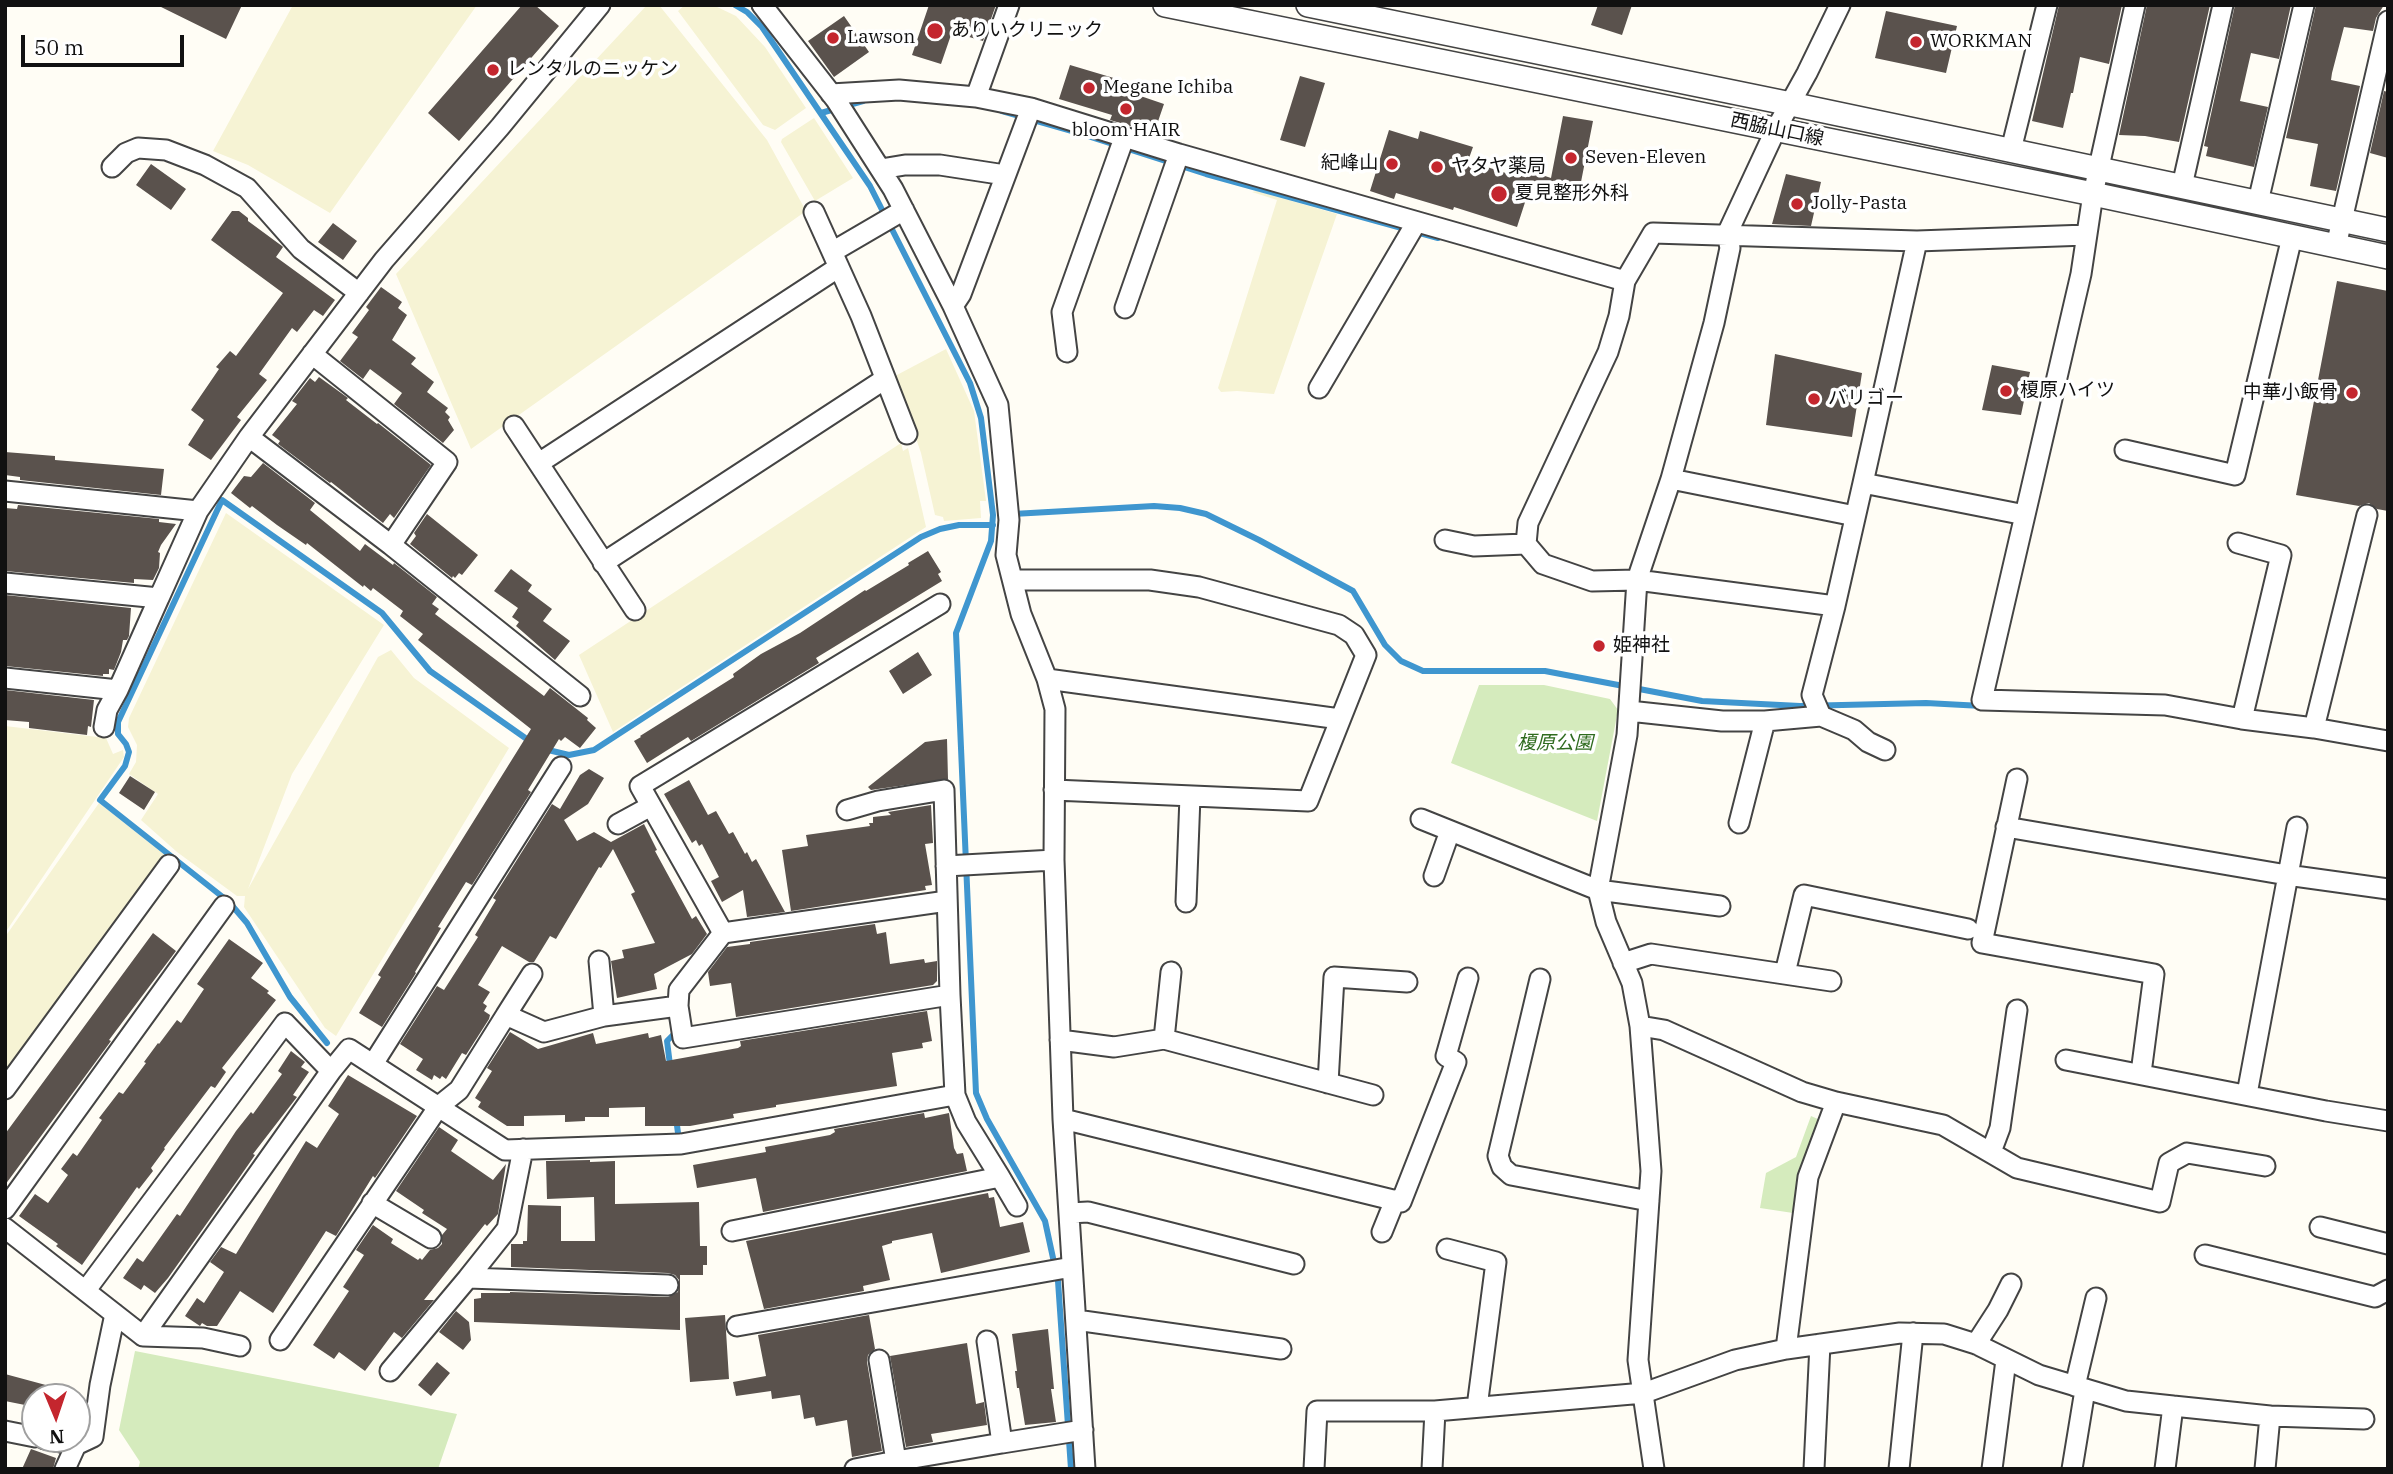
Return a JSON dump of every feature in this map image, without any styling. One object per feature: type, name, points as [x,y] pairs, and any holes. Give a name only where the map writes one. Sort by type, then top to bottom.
[{"type":"street","points":[[104,727],[107,710],[118,691],[198,511],[249,438],[384,260],[500,127],[600,5]]},
{"type":"street","points":[[762,5],[837,102],[881,169],[953,306],[998,405],[1009,514],[1006,555],[1021,614],[1047,679],[1055,709],[1054,860],[1063,1119],[1085,1469]]},
{"type":"street","points":[[976,97],[1009,5]]},
{"type":"street","name":"西脇山口線","points":[[1165,5],[2093,194],[2388,257]]},
{"type":"street","name":"西脇山口線","points":[[1308,5],[2388,230]]},
{"type":"street","points":[[1654,1469],[1638,1360],[1651,1171],[1640,1026],[1632,983],[1606,922],[1598,890],[1626,735],[1637,580],[1671,479],[1714,323],[1730,248],[1727,234],[1840,5]]},
{"type":"street","points":[[2011,150],[2047,5]]},
{"type":"street","points":[[2134,5],[2093,194],[2081,274],[1982,701],[2165,705],[2388,741]]},
{"type":"street","points":[[2182,186],[2222,5]]},
{"type":"street","points":[[2258,202],[2304,5]]},
{"type":"street","points":[[2336,246],[2388,22]]},
{"type":"street","points":[[837,102],[899,90],[976,97],[1122,145],[1412,229],[1625,281]]},
{"type":"street","points":[[953,306],[961,294],[1028,114]]},
{"type":"street","points":[[1067,352],[1062,312],[1122,145]]},
{"type":"street","points":[[112,167],[126,153],[138,148],[166,150],[216,171],[247,188],[301,249],[359,293]]},
{"type":"street","points":[[1125,308],[1176,161]]},
{"type":"street","points":[[881,169],[905,165],[940,165],[1005,175]]},
{"type":"street","points":[[539,463],[836,259],[874,228],[904,210]]},
{"type":"street","points":[[814,212],[836,259],[907,434]]},
{"type":"street","points":[[1319,388],[1412,229]]},
{"type":"street","points":[[1835,606],[1637,580],[1592,581],[1543,564],[1526,544],[1528,523],[1608,352],[1619,316],[1625,281],[1653,233],[1917,241],[2087,235]]},
{"type":"street","points":[[2125,450],[2235,475],[2292,237]]},
{"type":"street","points":[[1885,750],[1819,710],[1812,695],[1835,606],[1917,241]]},
{"type":"street","points":[[312,354],[447,462],[391,545]]},
{"type":"street","points":[[603,563],[885,379]]},
{"type":"street","points":[[514,426],[635,610]]},
{"type":"street","points":[[249,438],[391,545],[580,696]]},
{"type":"street","points":[[1671,479],[1855,516]]},
{"type":"street","points":[[1863,483],[2025,515]]},
{"type":"street","points":[[5,491],[198,511]]},
{"type":"street","points":[[2314,728],[2367,515]]},
{"type":"street","points":[[1445,540],[1474,546],[1526,544]]},
{"type":"street","points":[[2238,543],[2281,555],[2242,719]]},
{"type":"street","points":[[1013,580],[1163,582],[1199,587],[1339,625],[1354,635],[1366,655],[1308,800],[1054,790]]},
{"type":"street","points":[[5,583],[159,598]]},
{"type":"street","points":[[723,933],[640,786],[940,604]]},
{"type":"street","points":[[5,678],[118,691]]},
{"type":"street","points":[[1047,679],[1340,719]]},
{"type":"street","points":[[1630,695],[1722,721],[1765,721],[1819,710]]},
{"type":"street","points":[[1739,823],[1765,721]]},
{"type":"street","points":[[373,1064],[561,768]]},
{"type":"street","points":[[2017,779],[1982,943],[2154,974],[2141,1073]]},
{"type":"street","points":[[847,810],[878,801],[944,790],[954,1096],[966,1122],[1017,1206]]},
{"type":"street","points":[[1186,902],[1190,796]]},
{"type":"street","points":[[618,824],[651,806]]},
{"type":"street","points":[[1421,819],[1598,890],[1720,906]]},
{"type":"street","points":[[2007,827],[2388,890]]},
{"type":"street","points":[[2246,1094],[2297,827]]},
{"type":"street","points":[[1434,876],[1450,831]]},
{"type":"street","points":[[946,866],[1054,860]]},
{"type":"street","points":[[5,1089],[169,865]]},
{"type":"street","points":[[1785,973],[1804,895],[1968,929]]},
{"type":"street","points":[[947,901],[723,933],[678,990],[678,1006],[683,1038],[950,995]]},
{"type":"street","points":[[5,1209],[224,906]]},
{"type":"street","points":[[1623,963],[1651,954],[1831,981]]},
{"type":"street","points":[[599,961],[604,1016]]},
{"type":"street","points":[[1164,1040],[1171,972]]},
{"type":"street","points":[[280,1339],[439,1106],[458,1090],[532,974]]},
{"type":"street","points":[[1328,1083],[1334,977],[1408,982]]},
{"type":"street","points":[[1063,1119],[1401,1202],[1456,1062],[1446,1056],[1468,978]]},
{"type":"street","points":[[1540,979],[1498,1156],[1502,1167],[1511,1175],[1649,1201]]},
{"type":"street","points":[[506,1015],[544,1032],[604,1016],[678,1006]]},
{"type":"street","points":[[1991,1152],[2000,1128],[2017,1010]]},
{"type":"street","points":[[86,1290],[285,1023],[331,1071]]},
{"type":"street","points":[[1640,1026],[1664,1030],[1802,1092],[1942,1125],[2017,1168],[2160,1202],[2169,1163],[2186,1153],[2265,1167]]},
{"type":"street","points":[[1060,1040],[1114,1047],[1164,1040],[1373,1095]]},
{"type":"street","points":[[143,1336],[349,1049],[505,1150],[681,1144],[954,1096]]},
{"type":"street","points":[[2066,1059],[2388,1121]]},
{"type":"street","points":[[1786,1349],[1808,1177],[1836,1102]]},
{"type":"street","points":[[390,1370],[507,1228],[523,1149]]},
{"type":"street","points":[[732,1231],[1000,1177]]},
{"type":"street","points":[[1382,1232],[1395,1200]]},
{"type":"street","points":[[372,1203],[431,1238]]},
{"type":"street","points":[[1070,1213],[1088,1212],[1294,1264]]},
{"type":"street","points":[[2320,1227],[2388,1244]]},
{"type":"street","points":[[5,1228],[143,1336],[203,1338],[240,1346]]},
{"type":"street","points":[[1447,1249],[1496,1262],[1477,1407]]},
{"type":"street","points":[[2204,1255],[2375,1297],[2388,1290]]},
{"type":"street","points":[[737,1326],[1072,1266]]},
{"type":"street","points":[[468,1278],[668,1285]]},
{"type":"street","points":[[1976,1344],[2011,1284]]},
{"type":"street","points":[[2072,1469],[2080,1388],[2096,1298]]},
{"type":"street","points":[[91,1438],[115,1314]]},
{"type":"street","points":[[1076,1320],[1281,1349]]},
{"type":"street","points":[[1314,1469],[1317,1411],[1435,1411],[1644,1393],[1735,1360],[1786,1349],[1900,1333],[1944,1334],[1976,1344],[2039,1375],[2126,1401],[2270,1416],[2364,1419]]},
{"type":"street","points":[[1899,1469],[1913,1333]]},
{"type":"street","points":[[987,1341],[1002,1443]]},
{"type":"street","points":[[1814,1469],[1820,1344]]},
{"type":"street","points":[[879,1360],[896,1461]]},
{"type":"street","points":[[1992,1469],[2006,1360]]},
{"type":"street","points":[[2165,1469],[2173,1406]]},
{"type":"street","points":[[1432,1469],[1435,1411]]},
{"type":"street","points":[[2265,1469],[2270,1416]]},
{"type":"street","points":[[855,1468],[1083,1430]]},
{"type":"street","points":[[65,1469],[72,1453]]},
{"type":"shaded area","points":[[293,5],[477,5],[330,213],[248,165],[213,151]]},
{"type":"shaded area","points":[[647,5],[659,5],[767,140],[806,211],[471,449],[396,274]]},
{"type":"shaded area","points":[[685,5],[713,5],[736,16],[765,47],[806,108],[775,130],[763,125],[678,11]]},
{"type":"shaded area","points":[[814,118],[853,178],[815,201],[781,142]]},
{"type":"shaded area","points":[[1257,191],[1337,214],[1274,394],[1221,392],[1218,388],[1277,200],[1252,192]]},
{"type":"shaded area","points":[[946,349],[974,411],[986,501],[980,501],[981,518],[944,521],[943,517],[935,515],[921,453],[895,376]]},
{"type":"shaded area","points":[[901,443],[903,451],[908,448],[926,527],[613,732],[579,655]]},
{"type":"shaded area","points":[[226,513],[384,625],[292,774],[248,889],[378,657],[391,650],[414,678],[509,748],[336,1036],[325,1028],[244,907],[245,896],[237,896],[177,852],[141,820],[158,794],[129,774],[136,762],[137,745],[128,727],[129,718]]},
{"type":"shaded area","points":[[5,726],[106,738],[113,754],[123,750],[124,757],[5,933]]},
{"type":"shaded area","points":[[99,803],[165,855],[5,1073],[5,937]]},
{"type":"green space","name":"榎原公園","points":[[1479,685],[1544,685],[1610,699],[1618,710],[1597,821],[1451,763]]},
{"type":"green space","points":[[1811,1116],[1820,1120],[1799,1178],[1793,1213],[1760,1208],[1766,1173],[1796,1157]]},
{"type":"green space","points":[[135,1351],[457,1414],[438,1469],[138,1469],[140,1462],[119,1430]]},
{"type":"building","points":[[157,5],[242,5],[226,39]]},
{"type":"building","name":"レンタルのニッケン","points":[[522,5],[535,5],[559,26],[459,141],[428,113]]},
{"type":"building","points":[[929,5],[996,5],[983,41],[952,32],[941,64],[912,55]]},
{"type":"building","points":[[1598,5],[1632,5],[1622,35],[1591,25]]},
{"type":"building","points":[[2059,5],[2122,5],[2109,64],[2080,57],[2063,128],[2032,121]]},
{"type":"building","points":[[2147,5],[2210,5],[2179,142],[2119,135]]},
{"type":"building","points":[[2235,5],[2291,5],[2279,59],[2251,53],[2240,101],[2268,107],[2254,167],[2206,156],[2208,147],[2204,146]]},
{"type":"building","points":[[2316,5],[2384,5],[2376,18],[2373,31],[2344,27],[2332,73],[2331,80],[2360,86],[2336,191],[2310,186],[2318,144],[2286,138]]},
{"type":"building","name":"WORKMAN","points":[[1886,11],[1957,26],[1946,73],[1875,58]]},
{"type":"building","points":[[844,16],[869,52],[834,77],[808,41]]},
{"type":"building","points":[[1070,65],[1117,79],[1114,87],[1164,104],[1154,133],[1110,120],[1112,115],[1059,99]]},
{"type":"building","points":[[1300,76],[1325,83],[1305,147],[1280,140]]},
{"type":"building","points":[[2384,91],[2388,92],[2388,158],[2370,153]]},
{"type":"building","points":[[1563,116],[1593,121],[1580,187],[1589,190],[1586,201],[1529,190],[1517,227],[1454,207],[1453,210],[1396,193],[1394,199],[1370,191],[1389,130],[1418,139],[1420,131],[1473,147],[1468,161],[1512,175],[1515,166],[1551,178]]},
{"type":"building","points":[[151,164],[186,189],[171,210],[136,185]]},
{"type":"building","name":"Jolly-Pasta","points":[[1786,174],[1821,182],[1811,226],[1772,224]]},
{"type":"building","points":[[232,211],[239,211],[282,246],[276,257],[335,300],[323,316],[314,310],[297,332],[292,328],[259,374],[267,380],[237,417],[241,420],[211,460],[188,445],[204,420],[191,410],[219,369],[216,367],[230,351],[236,356],[283,293],[211,240]]},
{"type":"building","points":[[333,223],[357,241],[343,260],[318,242]]},
{"type":"building","name":"中華小飯骨","points":[[2337,281],[2388,291],[2388,511],[2377,509],[2369,503],[2359,506],[2296,495]]},
{"type":"building","points":[[381,287],[402,302],[398,308],[407,315],[392,340],[416,358],[411,364],[434,382],[427,392],[448,408],[445,412],[450,417],[448,420],[454,430],[443,443],[394,404],[402,393],[370,369],[363,379],[340,361],[358,337],[352,333],[369,310],[366,307]]},
{"type":"building","name":"バリゴー","points":[[1775,354],[1862,373],[1852,437],[1766,425]]},
{"type":"building","name":"榎原ハイツ","points":[[1992,365],[2030,372],[2021,415],[1982,410]]},
{"type":"building","points":[[319,377],[431,465],[394,518],[390,514],[383,523],[278,444],[280,441],[272,435],[297,404],[292,401],[310,378],[315,382]]},
{"type":"building","points":[[5,452],[55,456],[55,460],[164,469],[161,495],[20,480],[20,477],[5,475]]},
{"type":"building","points":[[263,463],[315,503],[310,510],[360,551],[365,544],[437,597],[432,604],[439,609],[435,614],[544,696],[550,688],[588,718],[596,728],[580,748],[565,737],[561,741],[559,739],[528,790],[531,792],[472,885],[466,882],[438,927],[441,928],[416,973],[382,1027],[359,1013],[381,977],[378,975],[531,729],[418,640],[423,634],[400,616],[403,611],[373,588],[371,591],[364,585],[363,587],[307,543],[306,545],[231,493],[244,476],[251,477]]},
{"type":"building","points":[[18,505],[159,519],[159,522],[176,524],[158,552],[159,568],[153,580],[134,579],[134,583],[5,571],[5,508],[17,509]]},
{"type":"building","points":[[427,514],[478,555],[462,575],[459,573],[452,578],[410,544]]},
{"type":"building","points":[[928,551],[941,572],[938,574],[942,581],[816,658],[819,663],[691,741],[688,737],[647,763],[634,741],[640,736],[734,677],[733,674],[761,654],[800,633]]},
{"type":"building","points":[[511,569],[532,585],[528,591],[552,609],[543,621],[570,641],[555,660],[516,626],[519,622],[512,617],[518,608],[494,591]]},
{"type":"building","points":[[5,595],[131,608],[129,636],[127,640],[123,640],[114,670],[109,669],[109,674],[103,676],[5,666]]},
{"type":"building","points":[[918,652],[932,675],[903,694],[889,671]]},
{"type":"building","points":[[5,690],[94,700],[91,727],[88,726],[87,735],[29,728],[29,722],[5,720]]},
{"type":"building","points":[[947,739],[948,779],[871,790],[868,787],[925,742]]},
{"type":"building","points":[[589,769],[604,778],[588,804],[564,820],[577,841],[594,832],[611,842],[644,824],[657,850],[655,851],[692,919],[696,916],[707,934],[692,954],[654,974],[657,989],[617,998],[611,961],[624,958],[622,950],[655,943],[631,894],[635,892],[613,849],[601,868],[599,867],[556,939],[550,936],[534,962],[529,962],[502,946],[478,985],[490,992],[483,1003],[487,1006],[484,1011],[490,1015],[489,1019],[466,1055],[462,1053],[446,1079],[434,1075],[432,1080],[416,1070],[423,1059],[400,1044],[437,986],[444,990],[478,937],[475,935],[496,900],[493,898],[552,804],[560,809],[580,775]]},
{"type":"building","points":[[130,776],[155,792],[144,810],[119,793]]},
{"type":"building","points":[[689,780],[708,815],[716,811],[729,834],[733,832],[745,854],[747,852],[752,862],[756,859],[785,912],[747,917],[743,890],[722,902],[711,881],[719,877],[702,844],[699,846],[696,840],[692,843],[664,794]]},
{"type":"building","points":[[931,805],[933,843],[925,844],[932,885],[925,886],[926,890],[791,911],[782,850],[808,846],[806,835],[870,826],[873,817]]},
{"type":"building","points":[[875,924],[877,934],[886,932],[890,964],[924,959],[925,963],[937,961],[937,981],[933,985],[736,1017],[731,983],[710,986],[708,972],[727,947]]},
{"type":"building","points":[[153,933],[176,951],[5,1185],[5,1134]]},
{"type":"building","points":[[229,939],[263,963],[251,978],[269,991],[267,993],[276,1000],[222,1068],[226,1072],[215,1088],[211,1086],[164,1148],[151,1168],[153,1171],[139,1189],[137,1187],[82,1265],[19,1216],[35,1194],[48,1203],[68,1175],[61,1169],[73,1153],[77,1156],[102,1120],[99,1118],[119,1092],[123,1094],[158,1043],[177,1020],[181,1023],[204,989],[197,984]]},
{"type":"building","points":[[927,1011],[932,1041],[922,1043],[923,1048],[892,1053],[897,1086],[776,1105],[733,1114],[734,1118],[690,1126],[645,1126],[645,1107],[609,1108],[609,1117],[585,1117],[585,1121],[565,1122],[565,1115],[524,1116],[524,1126],[507,1126],[478,1107],[481,1102],[475,1098],[492,1071],[487,1068],[510,1032],[538,1049],[593,1033],[596,1044],[648,1033],[649,1038],[661,1035],[666,1061],[738,1048],[741,1046],[740,1041]]},
{"type":"building","points":[[291,1051],[305,1062],[301,1067],[309,1072],[293,1095],[297,1097],[253,1154],[255,1155],[168,1278],[155,1293],[144,1285],[141,1290],[123,1278],[137,1258],[143,1262],[177,1214],[180,1216],[236,1131],[251,1112],[253,1114],[282,1074],[278,1071]]},
{"type":"building","points":[[348,1075],[417,1116],[375,1178],[373,1176],[336,1236],[326,1231],[273,1313],[240,1291],[217,1326],[202,1323],[200,1326],[185,1316],[197,1298],[204,1303],[224,1272],[210,1262],[221,1247],[236,1254],[306,1141],[317,1148],[339,1114],[328,1106]]},
{"type":"building","points":[[924,1113],[925,1118],[949,1113],[954,1148],[957,1154],[963,1153],[967,1171],[763,1212],[756,1178],[697,1188],[693,1165],[766,1152],[765,1147],[830,1135],[835,1132],[834,1129]]},
{"type":"building","points":[[439,1127],[458,1140],[451,1151],[493,1180],[506,1164],[498,1214],[487,1226],[485,1224],[424,1300],[434,1300],[402,1338],[394,1332],[365,1371],[339,1352],[334,1359],[313,1345],[349,1291],[343,1287],[364,1255],[356,1250],[373,1225],[393,1239],[391,1243],[418,1260],[422,1260],[430,1250],[442,1244],[442,1235],[447,1229],[422,1213],[424,1210],[396,1191]]},
{"type":"building","points":[[546,1161],[615,1161],[615,1204],[699,1202],[700,1246],[707,1246],[707,1265],[703,1265],[703,1275],[680,1275],[680,1330],[474,1322],[474,1299],[481,1298],[481,1293],[668,1297],[678,1292],[679,1280],[668,1273],[511,1267],[511,1244],[523,1244],[523,1241],[527,1241],[528,1205],[561,1206],[561,1241],[595,1241],[594,1197],[547,1199]]},
{"type":"building","points":[[988,1193],[989,1198],[994,1197],[1000,1227],[1023,1222],[1030,1252],[941,1273],[932,1233],[892,1241],[882,1246],[890,1280],[863,1286],[864,1291],[764,1309],[746,1241]]},
{"type":"building","points":[[456,1311],[469,1322],[471,1340],[463,1350],[439,1332]]},
{"type":"building","points":[[725,1315],[729,1379],[690,1382],[685,1318]]},
{"type":"building","points":[[869,1315],[875,1349],[868,1355],[867,1362],[882,1451],[852,1457],[847,1420],[816,1426],[814,1417],[804,1419],[800,1395],[772,1399],[771,1391],[736,1396],[733,1382],[766,1376],[758,1335]]},
{"type":"building","points":[[1048,1329],[1054,1389],[1051,1389],[1056,1422],[1025,1425],[1017,1388],[1012,1334]]},
{"type":"building","points":[[967,1343],[976,1404],[984,1402],[987,1425],[931,1434],[933,1442],[906,1447],[890,1356]]},
{"type":"building","points":[[437,1362],[450,1373],[431,1396],[418,1385]]},
{"type":"building","points":[[5,1374],[38,1383],[21,1383],[21,1404],[5,1401]]},
{"type":"building","points":[[29,1453],[42,1453],[56,1458],[53,1469],[22,1469]]},
{"type":"waterway","points":[[735,5],[747,12],[762,27],[870,186],[970,383],[981,418],[993,515],[991,541],[956,633],[976,1093],[987,1119],[1045,1221],[1058,1281],[1071,1469]]},
{"type":"waterway","points":[[821,113],[863,101]]},
{"type":"waterway","points":[[1002,111],[1206,174],[1438,238]]},
{"type":"waterway","points":[[327,1043],[290,997],[247,923],[229,902],[100,800],[125,766],[129,752],[118,734],[118,722],[222,500],[382,613],[430,671],[531,742]]},
{"type":"waterway","points":[[1013,514],[1154,506],[1206,514],[1353,591],[1385,645],[1401,661],[1423,671],[1545,671],[1702,701],[1800,706],[1926,703],[1982,706]]},
{"type":"waterway","points":[[544,749],[569,755],[594,750],[921,537],[959,525],[993,525]]},
{"type":"waterway","points":[[670,1065],[667,1041],[673,1035]]},
{"type":"waterway","points":[[676,1118],[678,1133]]},
{"type":"place","name":"ありいクリニック","points":[[935,31]]},
{"type":"place","name":"Lawson","points":[[833,38]]},
{"type":"place","name":"WORKMAN","points":[[1916,42]]},
{"type":"place","name":"レンタルのニッケン","points":[[493,70]]},
{"type":"place","name":"Megane Ichiba","points":[[1089,88]]},
{"type":"place","name":"bloom HAIR","points":[[1126,109]]},
{"type":"place","name":"Seven-Eleven","points":[[1571,158]]},
{"type":"place","name":"紀峰山","points":[[1392,164]]},
{"type":"place","name":"ヤタヤ薬局","points":[[1437,167]]},
{"type":"place","name":"夏見整形外科","points":[[1499,194]]},
{"type":"place","name":"Jolly-Pasta","points":[[1797,204]]},
{"type":"place","name":"榎原ハイツ","points":[[2006,391]]},
{"type":"place","name":"中華小飯骨","points":[[2352,393]]},
{"type":"place","name":"バリゴー","points":[[1814,399]]},
{"type":"place","name":"姫神社","points":[[1599,646]]}]
